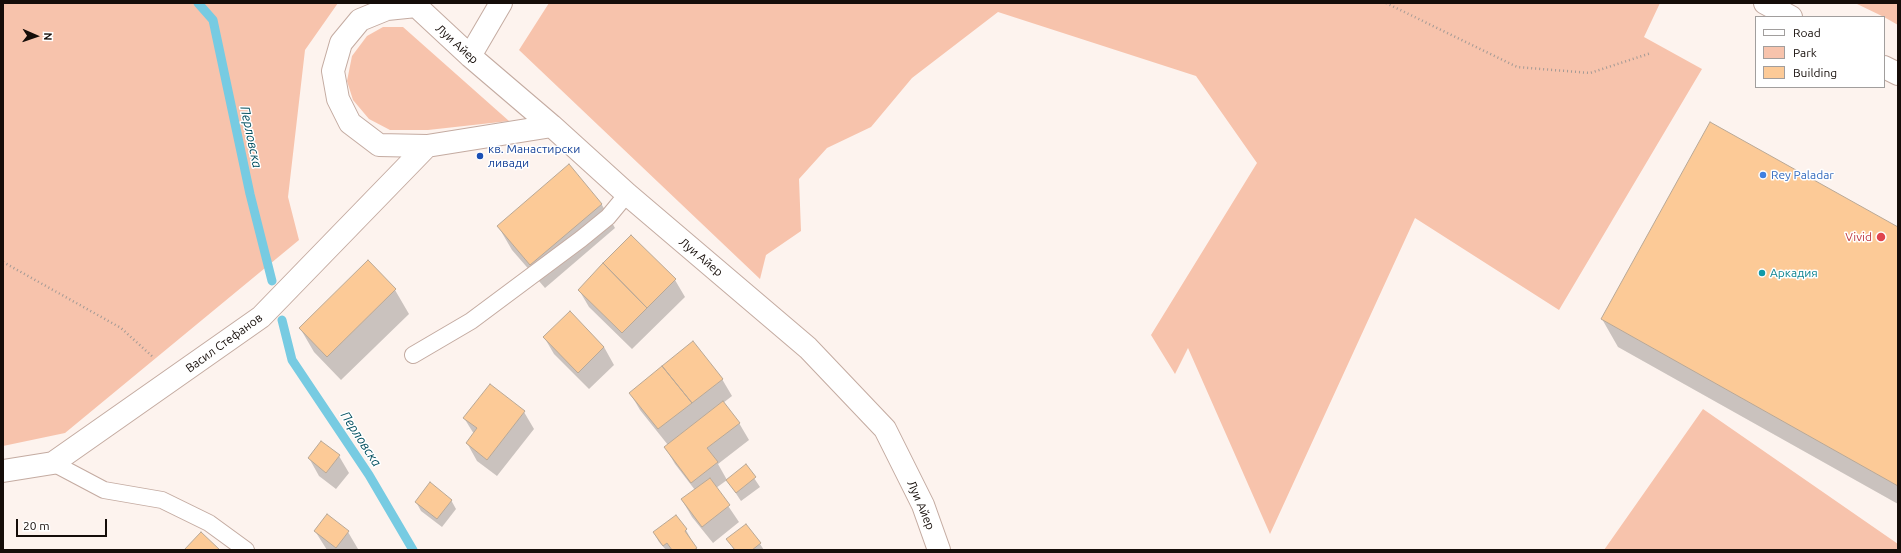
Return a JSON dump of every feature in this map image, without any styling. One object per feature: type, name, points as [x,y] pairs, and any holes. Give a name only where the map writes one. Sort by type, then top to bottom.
[{"type":"street","points":[[470,56],[501,3]]},
{"type":"street","points":[[1765,3],[1789,16]]},
{"type":"street","points":[[415,5],[387,9],[360,20],[341,43],[334,71],[338,99],[350,123],[379,145],[427,146],[552,126]]},
{"type":"street","name":"Луи Айер","points":[[415,5],[470,56],[552,126],[627,194],[808,348],[885,429],[922,505],[939,550]]},
{"type":"street","points":[[1885,68],[1898,74]]},
{"type":"street","name":"Васил Стефанов","points":[[3,472],[53,463],[261,317],[427,146]]},
{"type":"lane","points":[[413,355],[471,321],[576,244],[608,217],[627,194]]},
{"type":"lane","points":[[53,463],[104,490],[162,500],[209,523],[246,550]]},
{"type":"path","points":[[1386,3],[1517,67],[1590,73],[1651,53]]},
{"type":"path","points":[[3,262],[121,328],[175,378]]},
{"type":"green space","points":[[3,3],[338,3],[305,50],[288,197],[299,240],[65,433],[3,446]]},
{"type":"green space","points":[[549,3],[1660,3],[1644,37],[1702,69],[1559,310],[1415,218],[1270,534],[1188,348],[1175,374],[1151,335],[1257,163],[1196,76],[998,12],[912,78],[871,127],[827,148],[799,179],[801,231],[766,255],[760,279],[519,50]]},
{"type":"green space","points":[[1855,3],[1898,3],[1898,25],[1885,18],[1885,16],[1882,16]]},
{"type":"green space","points":[[383,27],[403,27],[509,121],[428,130],[390,130],[369,119],[353,100],[347,81],[352,56],[367,36]]},
{"type":"green space","points":[[1703,409],[1898,544],[1898,550],[1604,550]]},
{"type":"building","name":"Аркадия","points":[[1710,122],[1898,227],[1898,486],[1601,319]]},
{"type":"building","points":[[569,164],[602,204],[530,265],[497,226]]},
{"type":"building","points":[[631,235],[676,279],[647,308],[603,263]]},
{"type":"building","points":[[368,260],[396,289],[327,357],[299,328]]},
{"type":"building","points":[[603,263],[647,308],[622,333],[578,290]]},
{"type":"building","points":[[570,311],[604,347],[578,373],[543,337]]},
{"type":"building","points":[[693,341],[723,379],[692,403],[662,366]]},
{"type":"building","points":[[662,366],[692,403],[658,429],[629,393]]},
{"type":"building","points":[[490,384],[525,411],[487,460],[466,443],[477,428],[463,418]]},
{"type":"building","points":[[723,401],[740,423],[707,448],[718,462],[691,483],[664,447]]},
{"type":"building","points":[[321,441],[340,455],[326,473],[308,458]]},
{"type":"building","points":[[746,464],[756,477],[736,493],[726,480]]},
{"type":"building","points":[[710,478],[730,505],[702,527],[681,499]]},
{"type":"building","points":[[430,482],[452,500],[437,519],[415,502]]},
{"type":"building","points":[[327,514],[349,531],[336,548],[314,531]]},
{"type":"building","points":[[676,515],[687,529],[685,531],[697,548],[694,550],[672,550],[667,543],[663,546],[653,532]]},
{"type":"building","points":[[746,524],[761,543],[752,550],[735,550],[726,539]]},
{"type":"building","points":[[201,532],[220,550],[184,550]]},
{"type":"waterway","name":"Перловска","points":[[198,3],[213,20],[250,194],[272,281]]},
{"type":"waterway","name":"Перловска","points":[[282,320],[292,360],[369,475],[413,550]]},
{"type":"place","name":"кв. Манастирски ливади","points":[[480,156]]},
{"type":"place","name":"Rey Paladar","points":[[1763,175]]},
{"type":"place","name":"Vivid","points":[[1881,237]]},
{"type":"place","name":"Аркадия","points":[[1762,273]]}]
